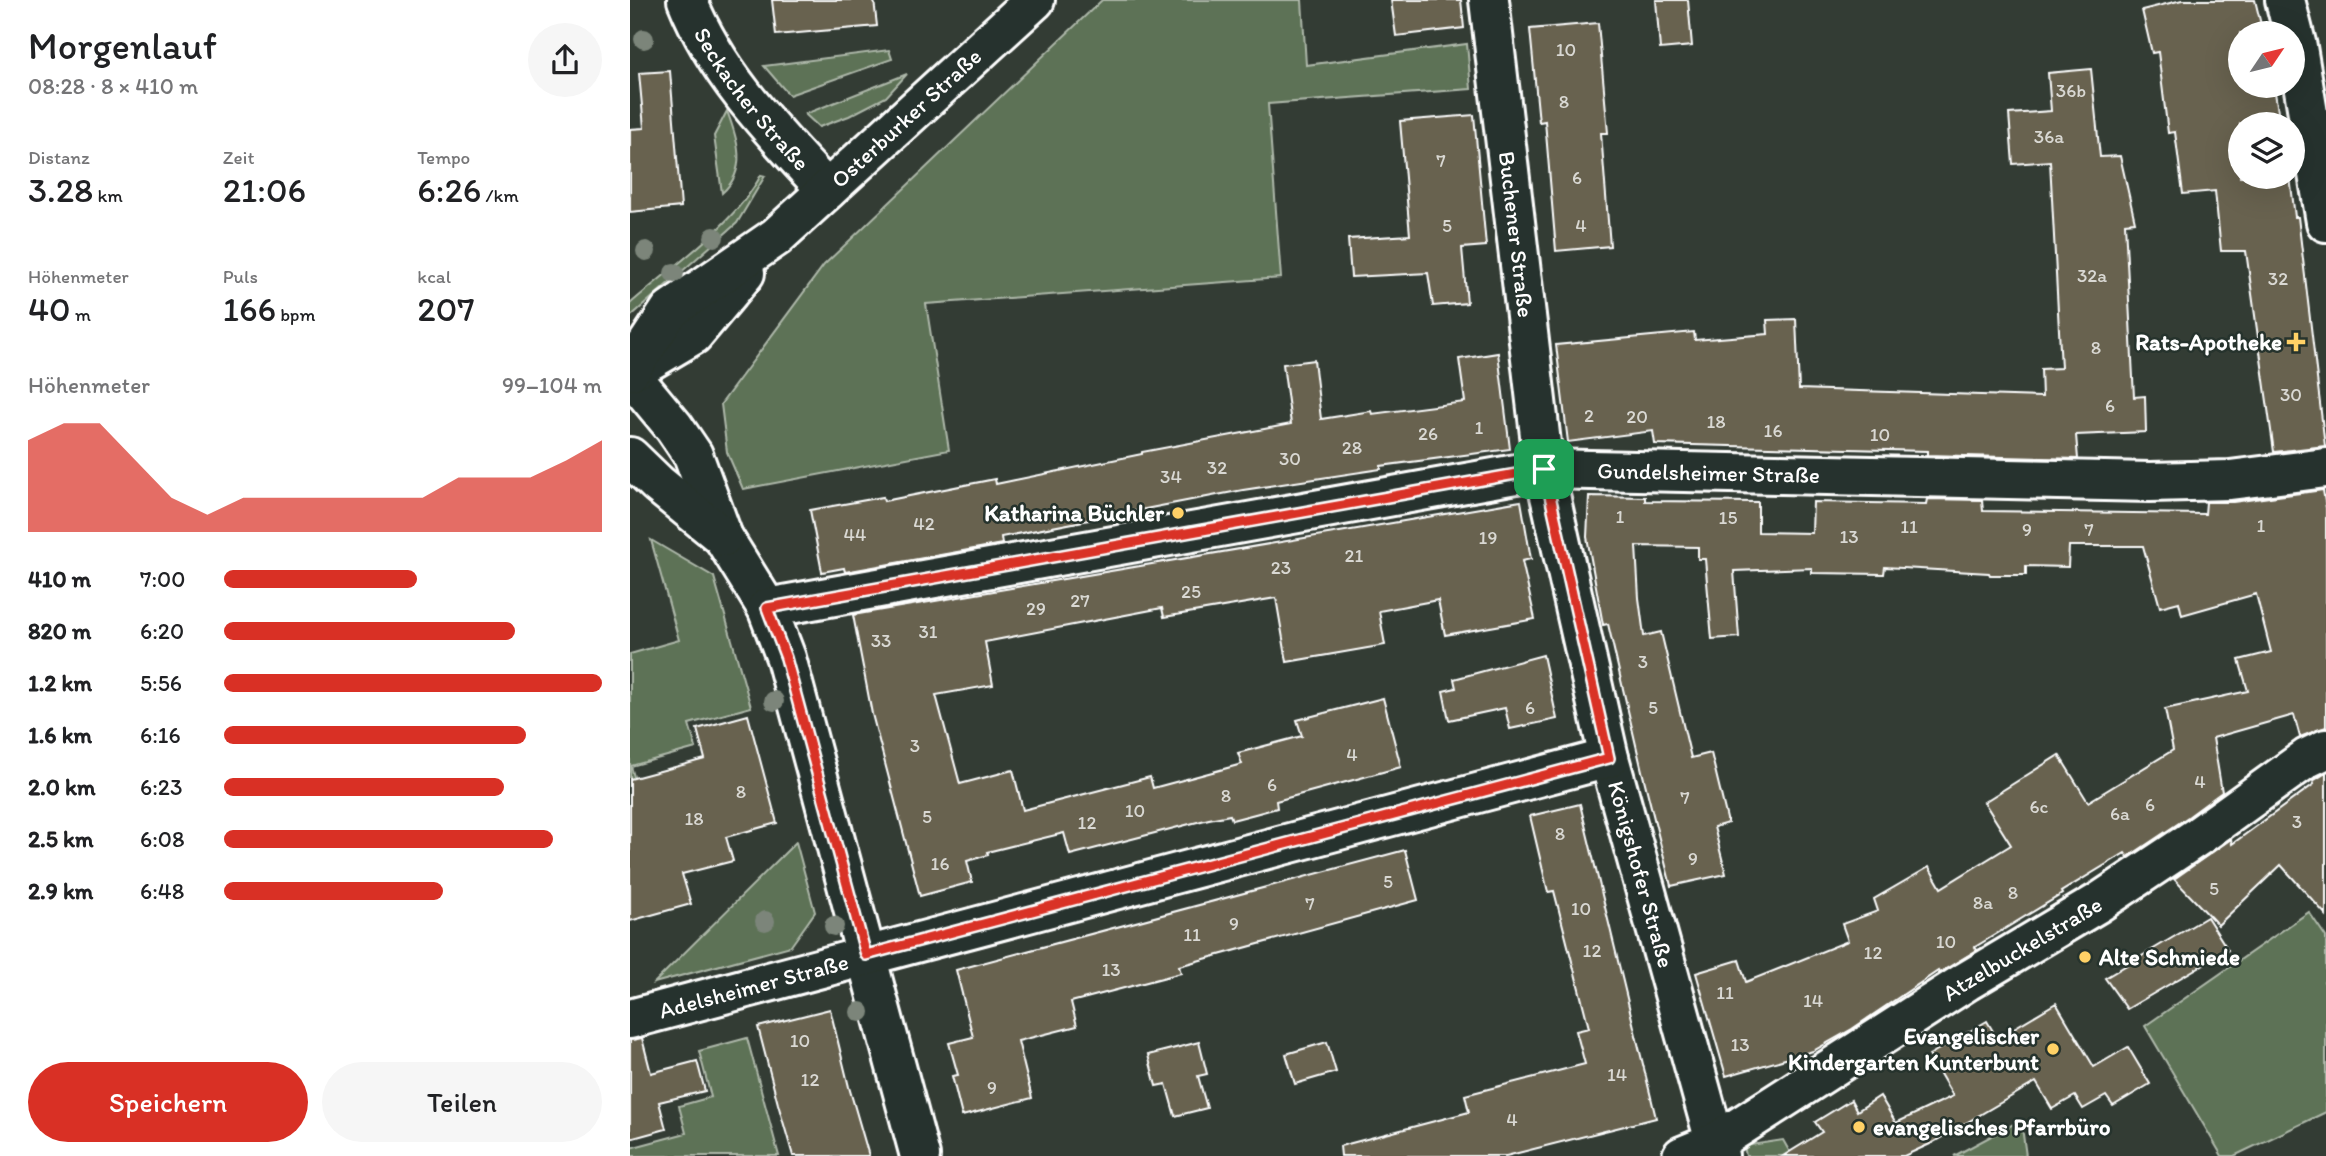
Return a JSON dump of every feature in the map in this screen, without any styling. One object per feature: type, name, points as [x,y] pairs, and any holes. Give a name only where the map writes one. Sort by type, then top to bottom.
[{"type":"street","name":"Seckacher Straße","points":[[687,0],[697,26],[727,75],[775,134],[827,190]]},
{"type":"street","name":"Osterburker Straße","points":[[630,372],[670,310],[776,237],[1035,0]]},
{"type":"street","name":"Buchener Straße","points":[[1489,0],[1544,469]]},
{"type":"street","points":[[2285,0],[2297,47],[2326,222]]},
{"type":"street","points":[[630,372],[693,455],[723,537],[767,608],[786,658],[920,1156]]},
{"type":"street","points":[[630,457],[658,484],[723,537]]},
{"type":"street","name":"Gundelsheimer Straße","points":[[767,608],[1544,469],[2151,482],[2230,480],[2326,468]]},
{"type":"street","name":"Königshofer Straße","points":[[1544,469],[1609,758],[1706,1152]]},
{"type":"street","name":"Atzelbuckelstraße","points":[[1706,1152],[1968,981],[2098,903],[2200,835],[2307,758],[2326,749]]},
{"type":"street","name":"Adelsheimer Straße","points":[[630,1019],[1609,758]]},
{"type":"green space","points":[[1102,0],[1302,0],[1306,65],[1467,44],[1471,89],[1268,104],[1281,278],[926,304],[949,450],[743,489],[727,452],[721,404],[824,265]]},
{"type":"green space","points":[[889,50],[892,59],[789,95],[764,66]]},
{"type":"green space","points":[[907,74],[886,97],[849,116],[819,127],[805,114]]},
{"type":"green space","points":[[727,111],[735,133],[738,165],[730,184],[722,193],[714,136]]},
{"type":"green space","points":[[761,175],[765,176],[737,223],[630,317],[630,304],[720,227],[750,193]]},
{"type":"green space","points":[[651,540],[714,577],[751,707],[689,724],[696,748],[631,766],[639,795],[630,797],[630,654],[679,640]]},
{"type":"green space","points":[[796,842],[815,912],[791,946],[654,983]]},
{"type":"green space","points":[[2309,912],[2326,937],[2326,1112],[2234,1156],[2222,1156],[2145,1026]]},
{"type":"green space","points":[[747,1038],[779,1156],[630,1156],[630,1148],[686,1133],[679,1106],[711,1097],[699,1051]]},
{"type":"green space","points":[[2021,1120],[2026,1156],[1954,1156]]},
{"type":"green space","points":[[1783,1140],[1792,1156],[1746,1156],[1744,1146]]},
{"type":"building","points":[[772,0],[874,0],[877,26],[776,35]]},
{"type":"building","points":[[1391,0],[1461,0],[1464,28],[1396,36]]},
{"type":"building","points":[[1656,0],[1688,0],[1692,46],[1660,49]]},
{"type":"building","points":[[2182,0],[2255,0],[2260,21],[2228,21],[2228,98],[2276,98],[2278,112],[2228,112],[2228,189],[2292,189],[2295,217],[2298,217],[2325,446],[2274,452],[2246,251],[2221,251],[2215,191],[2183,194],[2175,132],[2168,133],[2158,52],[2152,53],[2142,10]]},
{"type":"building","points":[[1598,23],[1608,133],[1601,133],[1610,246],[1556,251],[1545,121],[1539,122],[1530,29]]},
{"type":"building","points":[[2091,69],[2100,157],[2120,156],[2135,222],[2125,223],[2134,397],[2145,396],[2146,432],[2076,435],[2078,459],[1927,455],[1927,451],[1655,444],[1653,431],[1568,442],[1556,345],[1694,332],[1695,340],[1768,334],[1767,320],[1796,319],[1799,389],[2042,397],[2041,369],[2061,368],[2050,161],[2013,164],[2009,114],[2051,111],[2048,73]]},
{"type":"building","points":[[670,71],[681,207],[630,212],[630,129],[644,128],[639,73]]},
{"type":"building","points":[[1474,115],[1486,246],[1462,248],[1467,303],[1433,306],[1428,273],[1351,277],[1348,239],[1410,235],[1400,121]]},
{"type":"building","points":[[1498,353],[1510,449],[1381,466],[1381,469],[1243,490],[1001,537],[1002,544],[845,572],[844,568],[822,572],[810,510],[883,497],[884,501],[995,479],[996,484],[1142,452],[1291,424],[1283,364],[1314,360],[1321,419],[1465,402],[1459,359]]},
{"type":"building","points":[[2323,490],[2326,508],[2326,727],[2300,737],[2294,715],[2213,738],[2222,792],[2188,817],[2128,857],[2125,853],[2061,892],[2062,894],[1975,947],[1977,950],[1939,973],[1938,971],[1852,1029],[1813,1051],[1726,1076],[1696,973],[1739,960],[1746,982],[1848,941],[1842,924],[1878,911],[1874,899],[1929,867],[1941,888],[2011,845],[1984,802],[2059,755],[2088,802],[2173,750],[2165,709],[2248,691],[2239,660],[2271,652],[2256,594],[2182,615],[2179,602],[2160,607],[2143,546],[2069,546],[2068,567],[2026,566],[2026,575],[1885,567],[1884,574],[1812,573],[1812,568],[1734,571],[1739,637],[1712,639],[1705,559],[1698,559],[1698,547],[1636,546],[1644,636],[1661,632],[1691,758],[1711,753],[1728,823],[1714,827],[1726,874],[1671,886],[1608,624],[1603,625],[1587,537],[1589,496],[1645,497],[1645,501],[1758,502],[1758,532],[1812,533],[1813,502],[1926,504],[1927,499],[1982,500],[1983,511],[2205,514],[2206,502],[2233,502]]},
{"type":"building","points":[[1521,501],[1531,559],[1522,561],[1535,619],[1445,635],[1438,600],[1379,611],[1385,645],[1287,662],[1276,598],[1164,617],[1162,608],[985,642],[993,685],[936,695],[960,784],[1013,770],[1023,810],[1150,777],[1153,788],[1242,764],[1238,753],[1302,736],[1297,720],[1383,698],[1401,767],[1276,801],[1277,808],[1255,814],[1232,820],[1230,815],[1209,819],[1070,855],[1064,833],[987,852],[988,855],[967,861],[972,882],[920,896],[872,714],[853,615]]},
{"type":"building","points":[[1543,655],[1557,719],[1510,729],[1505,708],[1449,720],[1443,691],[1456,688],[1454,679]]},
{"type":"building","points":[[748,715],[777,823],[726,837],[733,861],[682,874],[691,904],[630,921],[630,779],[705,759],[697,729]]},
{"type":"building","points":[[2326,773],[2326,915],[2281,865],[2218,925],[2174,879],[2231,839],[2232,844]]},
{"type":"building","points":[[1580,804],[1656,1118],[1506,1156],[1341,1156],[1340,1146],[1469,1112],[1465,1095],[1585,1064],[1576,1031],[1589,1028],[1554,891],[1548,892],[1530,816]]},
{"type":"building","points":[[1405,850],[1418,900],[1179,966],[1181,973],[1071,1002],[1077,1026],[1018,1041],[1032,1098],[962,1116],[952,1076],[958,1075],[949,1043],[973,1037],[956,970]]},
{"type":"building","points":[[2207,917],[2228,950],[2127,1009],[2105,978]]},
{"type":"building","points":[[2056,1003],[2094,1067],[2128,1047],[2150,1084],[2113,1106],[2106,1096],[2083,1109],[2075,1096],[2052,1109],[2036,1082],[1930,1144],[1904,1156],[1783,1156],[1822,1132],[1815,1122],[1851,1100],[1857,1111],[1880,1096],[1896,1123],[1953,1096],[1929,1055],[1987,1021],[1997,1038]]},
{"type":"building","points":[[830,1009],[869,1156],[793,1156],[778,1104],[758,1027]]},
{"type":"building","points":[[642,1038],[651,1073],[697,1061],[705,1091],[659,1102],[666,1129],[630,1139],[630,1040]]},
{"type":"building","points":[[1199,1042],[1207,1074],[1198,1076],[1207,1108],[1175,1116],[1166,1084],[1156,1086],[1148,1055]]},
{"type":"building","points":[[1327,1042],[1336,1072],[1295,1084],[1286,1054]]},
{"type":"place","name":"Rats-Apotheke","points":[[2296,342]]},
{"type":"place","name":"Katharina Büchler","points":[[1178,513]]},
{"type":"place","name":"Alte Schmiede","points":[[2085,957]]},
{"type":"place","name":"Evangelischer Kindergarten Kunterbunt","points":[[2053,1049]]},
{"type":"place","name":"evangelisches Pfarrbüro","points":[[1859,1127]]},
{"type":"route","points":[[1544,469],[1609,758],[866,955],[786,658],[767,608],[1544,469]]}]
